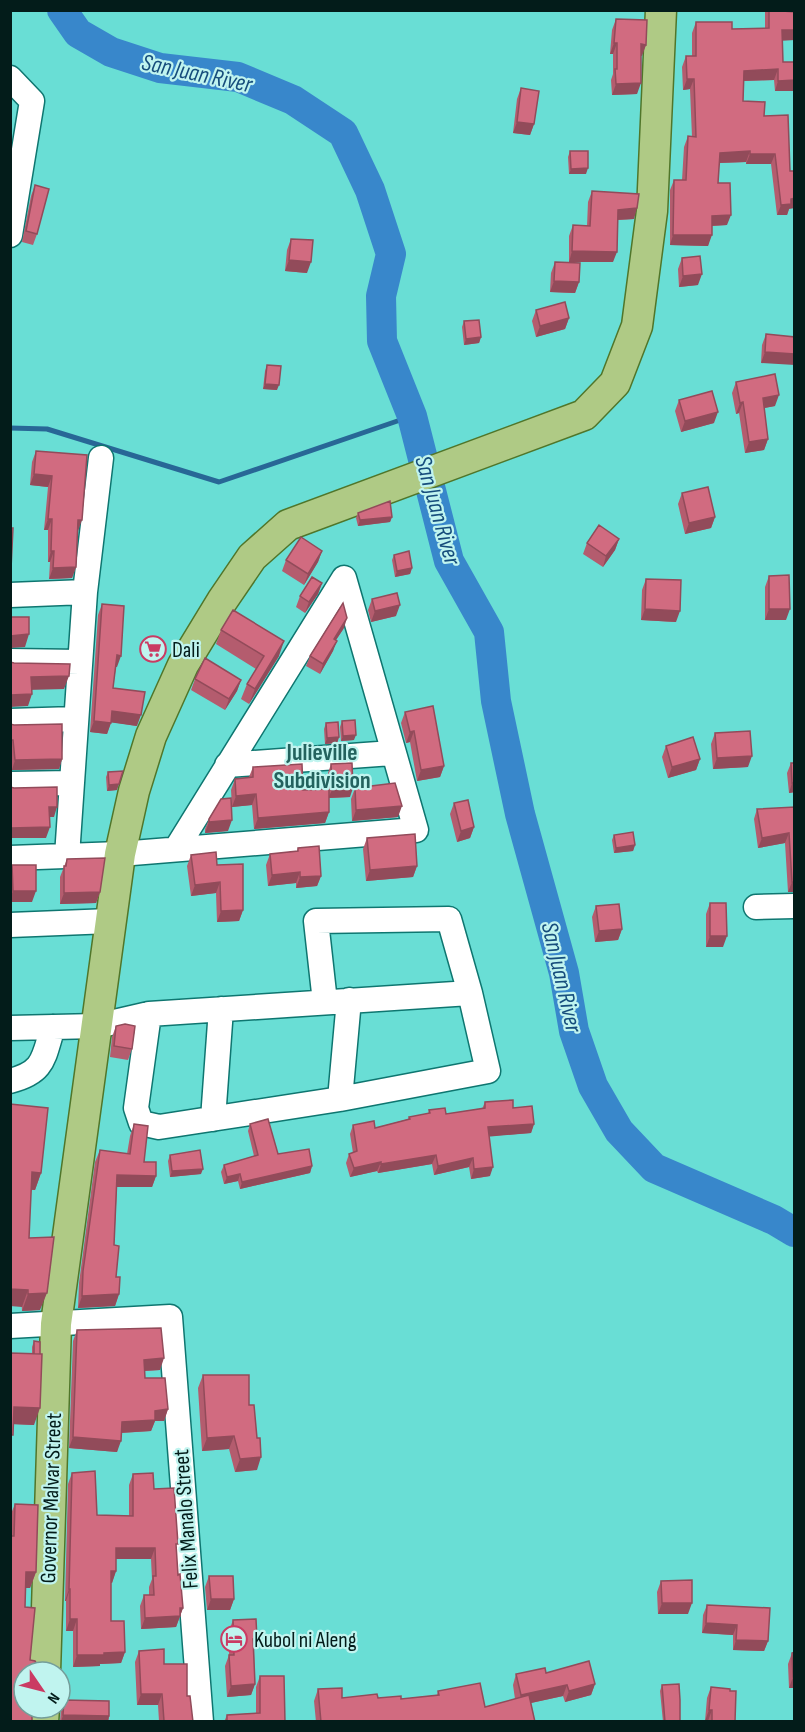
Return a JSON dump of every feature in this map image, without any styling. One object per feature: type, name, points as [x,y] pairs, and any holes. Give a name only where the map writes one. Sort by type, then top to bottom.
[{"type":"main road","name":"Governor Malvar Street","points":[[45,1660],[56,1324],[120,854],[134,791],[151,736],[183,665],[252,557],[288,525],[585,415],[615,383],[637,326],[652,211],[661,10]]},
{"type":"street","points":[[10,78],[32,101],[13,205],[10,235]]},
{"type":"street","points":[[67,856],[85,592],[100,458]]},
{"type":"street","points":[[10,858],[120,854],[416,830],[392,753],[344,578],[176,849]]},
{"type":"street","points":[[10,595],[85,592]]},
{"type":"street","points":[[10,661],[80,662]]},
{"type":"street","points":[[10,721],[75,719]]},
{"type":"street","points":[[227,765],[392,753]]},
{"type":"street","points":[[10,784],[71,783]]},
{"type":"street","points":[[756,907],[795,906]]},
{"type":"street","points":[[149,1014],[136,1108],[141,1123],[159,1127],[340,1099],[488,1071],[470,993],[449,919],[316,921],[325,1002]]},
{"type":"street","points":[[10,925],[110,921]]},
{"type":"street","points":[[10,1028],[97,1026],[149,1014],[470,993]]},
{"type":"street","points":[[340,1099],[349,1000]]},
{"type":"street","points":[[213,1119],[221,1009]]},
{"type":"street","points":[[10,1081],[28,1076],[41,1064],[53,1027]]},
{"type":"street","name":"Felix Manalo Street","points":[[56,1324],[170,1317],[201,1722]]},
{"type":"street","points":[[10,1326],[56,1324]]},
{"type":"building","points":[[769,10],[795,12],[795,30],[782,30],[783,62],[795,62],[795,80],[778,81],[778,69],[744,71],[743,101],[765,102],[764,116],[788,115],[790,171],[795,171],[795,198],[791,199],[791,204],[781,205],[775,154],[750,154],[750,151],[720,153],[718,183],[730,183],[731,215],[712,216],[712,235],[673,235],[674,180],[686,180],[688,136],[696,137],[694,79],[687,79],[686,56],[696,56],[696,22],[732,22],[732,29],[769,28]]},
{"type":"building","points":[[616,19],[647,20],[646,45],[641,44],[641,83],[616,84],[617,43],[614,43]]},
{"type":"building","points":[[521,88],[539,91],[534,124],[517,122]]},
{"type":"building","points":[[570,151],[588,151],[588,168],[571,169]]},
{"type":"building","points":[[35,185],[49,189],[37,234],[26,231]]},
{"type":"building","points":[[592,191],[639,194],[637,208],[618,210],[617,252],[572,251],[573,225],[590,226]]},
{"type":"building","points":[[291,239],[313,240],[311,262],[289,260]]},
{"type":"building","points":[[700,256],[702,274],[683,276],[682,258]]},
{"type":"building","points":[[555,262],[580,263],[579,282],[554,281]]},
{"type":"building","points":[[565,302],[569,318],[540,326],[536,310]]},
{"type":"building","points":[[479,320],[481,337],[466,339],[464,321]]},
{"type":"building","points":[[766,334],[795,337],[795,354],[765,352]]},
{"type":"building","points":[[267,365],[281,366],[279,385],[265,384]]},
{"type":"building","points":[[775,374],[779,395],[763,398],[768,439],[749,442],[743,402],[740,403],[736,382]]},
{"type":"building","points":[[712,391],[718,412],[685,421],[679,400]]},
{"type":"building","points":[[36,451],[87,455],[82,520],[78,520],[76,567],[53,568],[52,519],[48,519],[52,476],[34,474]]},
{"type":"building","points":[[708,487],[715,517],[689,523],[682,493]]},
{"type":"building","points":[[390,501],[392,517],[360,520],[358,513]]},
{"type":"building","points":[[599,525],[619,539],[606,556],[587,543]]},
{"type":"building","points":[[10,528],[13,528],[10,570]]},
{"type":"building","points":[[301,537],[322,551],[308,574],[286,560]]},
{"type":"building","points":[[409,551],[412,568],[397,571],[394,555]]},
{"type":"building","points":[[789,575],[790,609],[769,609],[769,576]]},
{"type":"building","points":[[312,577],[322,583],[309,602],[300,596]]},
{"type":"building","points":[[646,579],[681,580],[680,611],[645,609]]},
{"type":"building","points":[[397,593],[400,605],[375,611],[372,599]]},
{"type":"building","points":[[343,603],[347,618],[334,639],[337,641],[323,664],[310,656]]},
{"type":"building","points":[[102,604],[124,606],[121,656],[117,655],[113,688],[145,692],[141,715],[112,711],[111,723],[94,721]]},
{"type":"building","points":[[233,610],[284,641],[255,689],[247,684],[264,656],[221,630]]},
{"type":"building","points":[[10,617],[29,617],[29,634],[10,636]]},
{"type":"building","points":[[205,658],[241,680],[229,699],[195,679]]},
{"type":"building","points":[[10,662],[70,664],[69,676],[31,677],[32,694],[10,695]]},
{"type":"building","points":[[433,706],[444,766],[421,770],[414,731],[410,732],[405,712]]},
{"type":"building","points":[[355,720],[356,735],[343,736],[342,721]]},
{"type":"building","points":[[338,722],[339,737],[327,738],[326,723]]},
{"type":"building","points":[[10,724],[62,724],[62,759],[15,760],[13,740],[10,740]]},
{"type":"building","points":[[750,731],[752,756],[717,758],[715,733]]},
{"type":"building","points":[[693,737],[700,759],[672,767],[666,746]]},
{"type":"building","points":[[352,763],[353,788],[332,790],[331,764]]},
{"type":"building","points":[[791,763],[795,763],[795,782],[792,783]]},
{"type":"building","points":[[302,764],[303,790],[329,789],[329,812],[258,818],[256,794],[236,796],[235,779],[253,777],[253,767]]},
{"type":"building","points":[[123,771],[119,784],[109,785],[108,772]]},
{"type":"building","points":[[395,783],[402,806],[356,810],[355,788]]},
{"type":"building","points":[[10,787],[57,787],[57,807],[49,807],[50,827],[10,828]]},
{"type":"building","points":[[231,798],[232,820],[209,822],[221,799]]},
{"type":"building","points":[[468,800],[474,827],[461,831],[454,803]]},
{"type":"building","points":[[795,807],[795,882],[792,882],[789,833],[762,838],[757,809]]},
{"type":"building","points":[[633,832],[635,845],[616,848],[614,835]]},
{"type":"building","points":[[415,834],[417,866],[370,870],[367,838]]},
{"type":"building","points":[[319,846],[321,876],[300,877],[300,872],[272,875],[270,854]]},
{"type":"building","points":[[216,852],[217,865],[243,864],[243,910],[221,911],[220,882],[195,885],[191,855]]},
{"type":"building","points":[[105,858],[100,892],[64,893],[64,866],[66,866],[67,859]]},
{"type":"building","points":[[12,865],[36,865],[36,891],[13,891]]},
{"type":"building","points":[[710,903],[726,903],[727,936],[710,936]]},
{"type":"building","points":[[619,904],[622,929],[599,931],[596,906]]},
{"type":"building","points":[[125,1024],[135,1026],[132,1049],[114,1046],[116,1026]]},
{"type":"building","points":[[513,1100],[513,1108],[532,1106],[534,1124],[488,1127],[493,1167],[474,1169],[473,1158],[438,1166],[436,1155],[354,1168],[349,1154],[357,1151],[353,1125],[374,1121],[375,1128],[430,1113],[429,1110],[445,1108],[446,1114],[485,1108],[485,1102]]},
{"type":"building","points":[[10,1104],[48,1108],[41,1173],[32,1172],[29,1238],[54,1237],[47,1293],[28,1294],[28,1290],[10,1289]]},
{"type":"building","points":[[268,1119],[278,1154],[309,1149],[312,1166],[242,1182],[240,1174],[227,1177],[224,1165],[258,1155],[250,1124]]},
{"type":"building","points":[[134,1124],[148,1126],[144,1162],[156,1162],[156,1176],[117,1175],[114,1245],[119,1246],[116,1277],[120,1277],[119,1294],[82,1296],[83,1271],[100,1150],[130,1154]]},
{"type":"building","points":[[200,1150],[203,1169],[172,1171],[170,1155]]},
{"type":"building","points":[[161,1328],[164,1358],[144,1360],[145,1378],[165,1378],[168,1409],[155,1411],[155,1420],[122,1422],[121,1441],[73,1437],[77,1330]]},
{"type":"building","points":[[34,1341],[40,1342],[40,1354],[34,1354]]},
{"type":"building","points":[[10,1353],[42,1354],[40,1408],[14,1407],[13,1435],[10,1435]]},
{"type":"building","points":[[203,1375],[249,1375],[249,1405],[254,1405],[261,1457],[240,1459],[234,1436],[207,1438]]},
{"type":"building","points":[[95,1471],[97,1515],[133,1516],[133,1474],[153,1473],[154,1489],[174,1488],[178,1575],[180,1574],[183,1608],[180,1608],[180,1616],[145,1618],[144,1595],[154,1595],[155,1548],[116,1548],[116,1571],[111,1571],[111,1621],[124,1621],[125,1652],[77,1655],[77,1619],[70,1619],[69,1589],[72,1473]]},
{"type":"building","points":[[15,1504],[38,1505],[36,1572],[26,1572],[25,1607],[35,1608],[30,1660],[12,1660],[12,1720],[32,1720],[32,1722],[10,1722],[10,1536],[14,1536]]},
{"type":"building","points":[[209,1576],[233,1576],[234,1599],[211,1599]]},
{"type":"building","points":[[692,1580],[692,1603],[662,1603],[661,1581]]},
{"type":"building","points":[[707,1605],[770,1608],[768,1641],[736,1640],[737,1625],[706,1623]]},
{"type":"building","points":[[256,1619],[257,1639],[253,1639],[255,1684],[231,1686],[229,1655],[234,1655],[233,1620]]},
{"type":"building","points":[[164,1649],[164,1664],[187,1664],[187,1696],[190,1696],[193,1722],[138,1722],[164,1721],[162,1694],[141,1694],[139,1651]]},
{"type":"building","points":[[795,1652],[795,1677],[793,1677],[792,1653]]},
{"type":"building","points":[[589,1661],[595,1684],[569,1691],[567,1685],[521,1695],[516,1674],[545,1668],[546,1673]]},
{"type":"building","points":[[260,1676],[284,1676],[285,1722],[227,1722],[227,1715],[260,1713]]},
{"type":"building","points":[[480,1683],[485,1707],[529,1695],[535,1722],[321,1722],[318,1689],[342,1688],[342,1698],[377,1694],[378,1698],[401,1696],[401,1699],[439,1695],[438,1691]]},
{"type":"building","points":[[679,1684],[680,1722],[665,1722],[662,1685]]},
{"type":"building","points":[[711,1687],[736,1691],[735,1722],[712,1722],[712,1710],[709,1710]]},
{"type":"building","points":[[72,1700],[109,1701],[109,1716],[72,1715]]},
{"type":"waterway","name":"San Juan River","points":[[62,10],[78,33],[111,52],[160,68],[238,77],[293,100],[343,133],[370,190],[391,254],[381,296],[382,341],[412,416],[449,561],[489,632],[496,701],[520,814],[564,973],[574,1031],[593,1086],[619,1131],[654,1168],[774,1220],[794,1232]]},
{"type":"waterway","points":[[10,428],[47,429],[219,482],[412,416]]},
{"type":"place","name":"Dali","points":[[153,649]]},
{"type":"place","name":"Kubol ni Aleng","points":[[234,1639]]},
{"type":"district","name":"Julieville Subdivision","points":[[322,766]]}]
